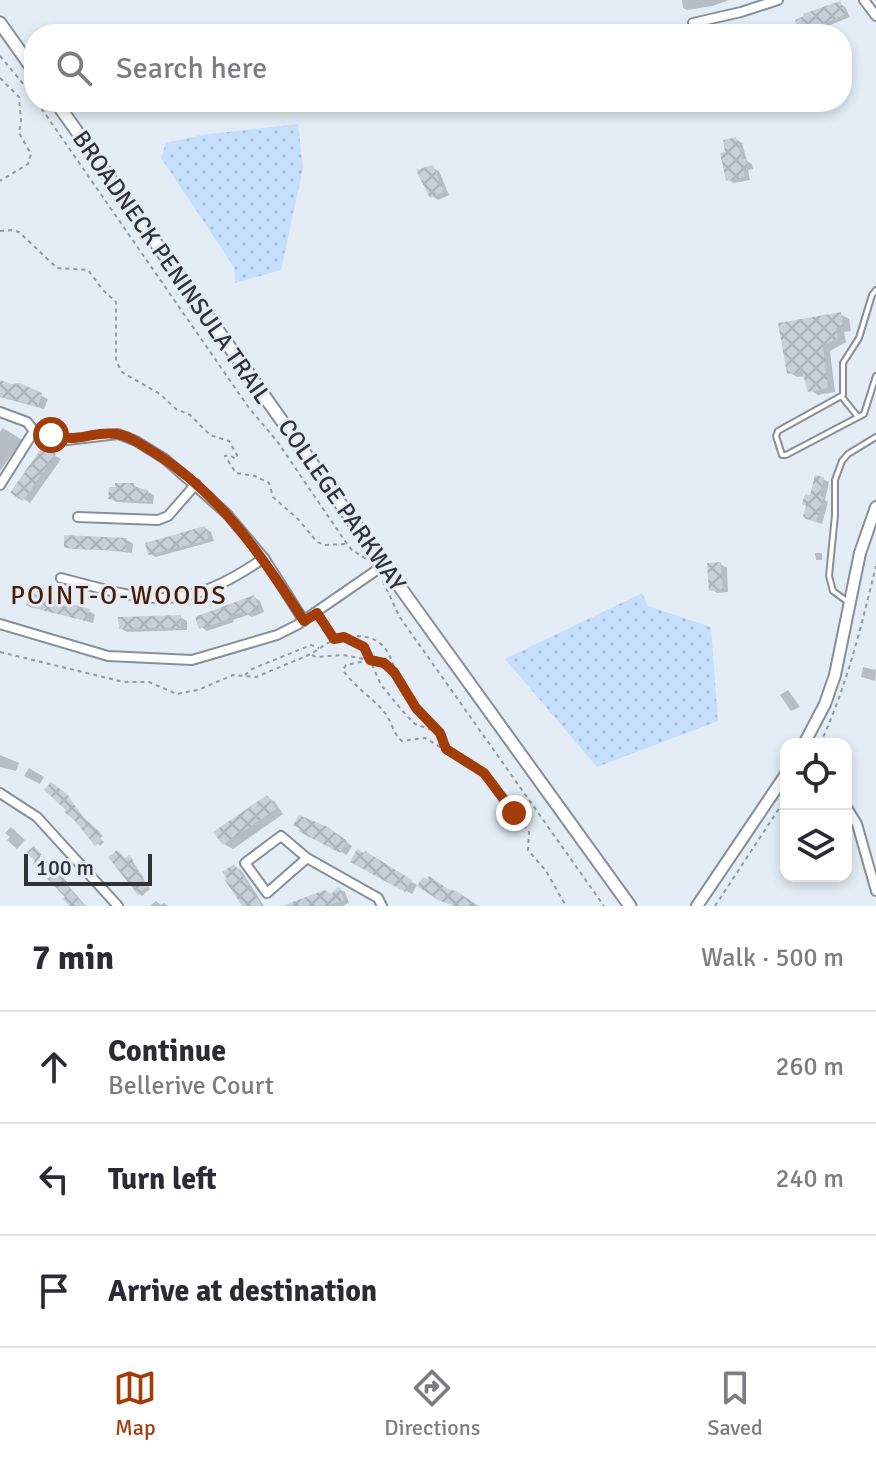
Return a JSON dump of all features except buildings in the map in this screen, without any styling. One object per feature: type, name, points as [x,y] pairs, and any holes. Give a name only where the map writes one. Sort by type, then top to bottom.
[{"type":"main road","points":[[0,23],[24,57]]},
{"type":"main road","name":"COLLEGE PARKWAY","points":[[63,112],[630,906]]},
{"type":"street","points":[[693,23],[778,0]]},
{"type":"street","points":[[864,0],[876,16]]},
{"type":"street","points":[[0,412],[27,422],[34,431],[67,440],[118,434],[165,459],[227,514],[264,558],[304,621]]},
{"type":"street","points":[[0,485],[34,431]]},
{"type":"street","points":[[78,517],[158,520],[168,516],[196,484]]},
{"type":"street","points":[[807,738],[825,704],[835,675],[860,553],[876,507]]},
{"type":"street","points":[[61,578],[129,596],[160,600],[215,588],[264,558]]},
{"type":"street","points":[[0,624],[108,656],[192,660],[277,635],[317,613],[384,565]]},
{"type":"street","points":[[697,906],[780,783]]},
{"type":"street","points":[[0,793],[37,817],[118,906]]},
{"type":"street","points":[[848,810],[857,824],[876,891]]},
{"type":"street","points":[[307,858],[267,893],[245,863],[281,836],[307,858],[378,898],[382,906]]},
{"type":"lane","points":[[858,417],[842,397],[843,363],[859,338],[876,290]]},
{"type":"lane","points":[[842,397],[778,431],[776,436],[782,455],[866,412],[876,376]]},
{"type":"lane","points":[[850,603],[833,591],[829,576],[835,480],[837,470],[848,454],[876,437]]},
{"type":"path","points":[[0,56],[24,85]]},
{"type":"path","points":[[0,78],[19,97],[19,133],[31,154],[28,164],[0,181]]},
{"type":"path","name":"BROADNECK PENINSULA TRAIL","points":[[44,112],[347,544],[370,561]]},
{"type":"path","points":[[0,231],[19,232],[57,268],[88,270],[116,302],[116,361],[122,372],[160,394],[176,409],[190,415],[210,435],[229,441],[237,455],[236,459],[225,456],[225,460],[236,473],[255,476],[269,483],[273,497],[299,520],[317,542],[325,545],[347,544]]},
{"type":"path","points":[[823,738],[851,670],[876,566]]},
{"type":"path","points":[[382,579],[399,616],[604,906]]},
{"type":"path","points":[[317,613],[334,639]]},
{"type":"path","points":[[360,645],[358,636],[368,637],[382,646],[393,660],[394,672]]},
{"type":"path","points":[[0,652],[124,682],[149,682],[177,694],[198,690],[233,675],[256,677],[344,637],[369,654],[381,685],[415,724],[440,733]]},
{"type":"path","points":[[243,676],[252,669],[271,664],[311,645],[320,649]]},
{"type":"path","points":[[311,654],[316,657],[351,655],[384,663],[394,672],[416,708],[440,733],[446,749]]},
{"type":"path","points":[[370,660],[346,665],[343,670],[387,716],[402,741],[425,738],[484,773],[529,832],[528,850],[546,871],[566,906]]},
{"type":"path","points":[[715,906],[780,807]]},
{"type":"shaded area","points":[[298,124],[303,168],[281,270],[235,283],[234,267],[161,158],[166,143],[201,135]]},
{"type":"shaded area","points":[[642,593],[648,606],[711,627],[718,721],[597,767],[505,659]]},
{"type":"district","name":"POINT-O-WOODS","points":[[119,596]]},
{"type":"route","points":[[51,435],[67,440],[118,434],[165,459],[196,484],[227,514],[264,558],[304,621],[317,613],[334,639],[344,637],[364,647],[370,660],[377,659],[394,672],[416,708],[440,733],[446,749],[484,773],[514,813]]}]
